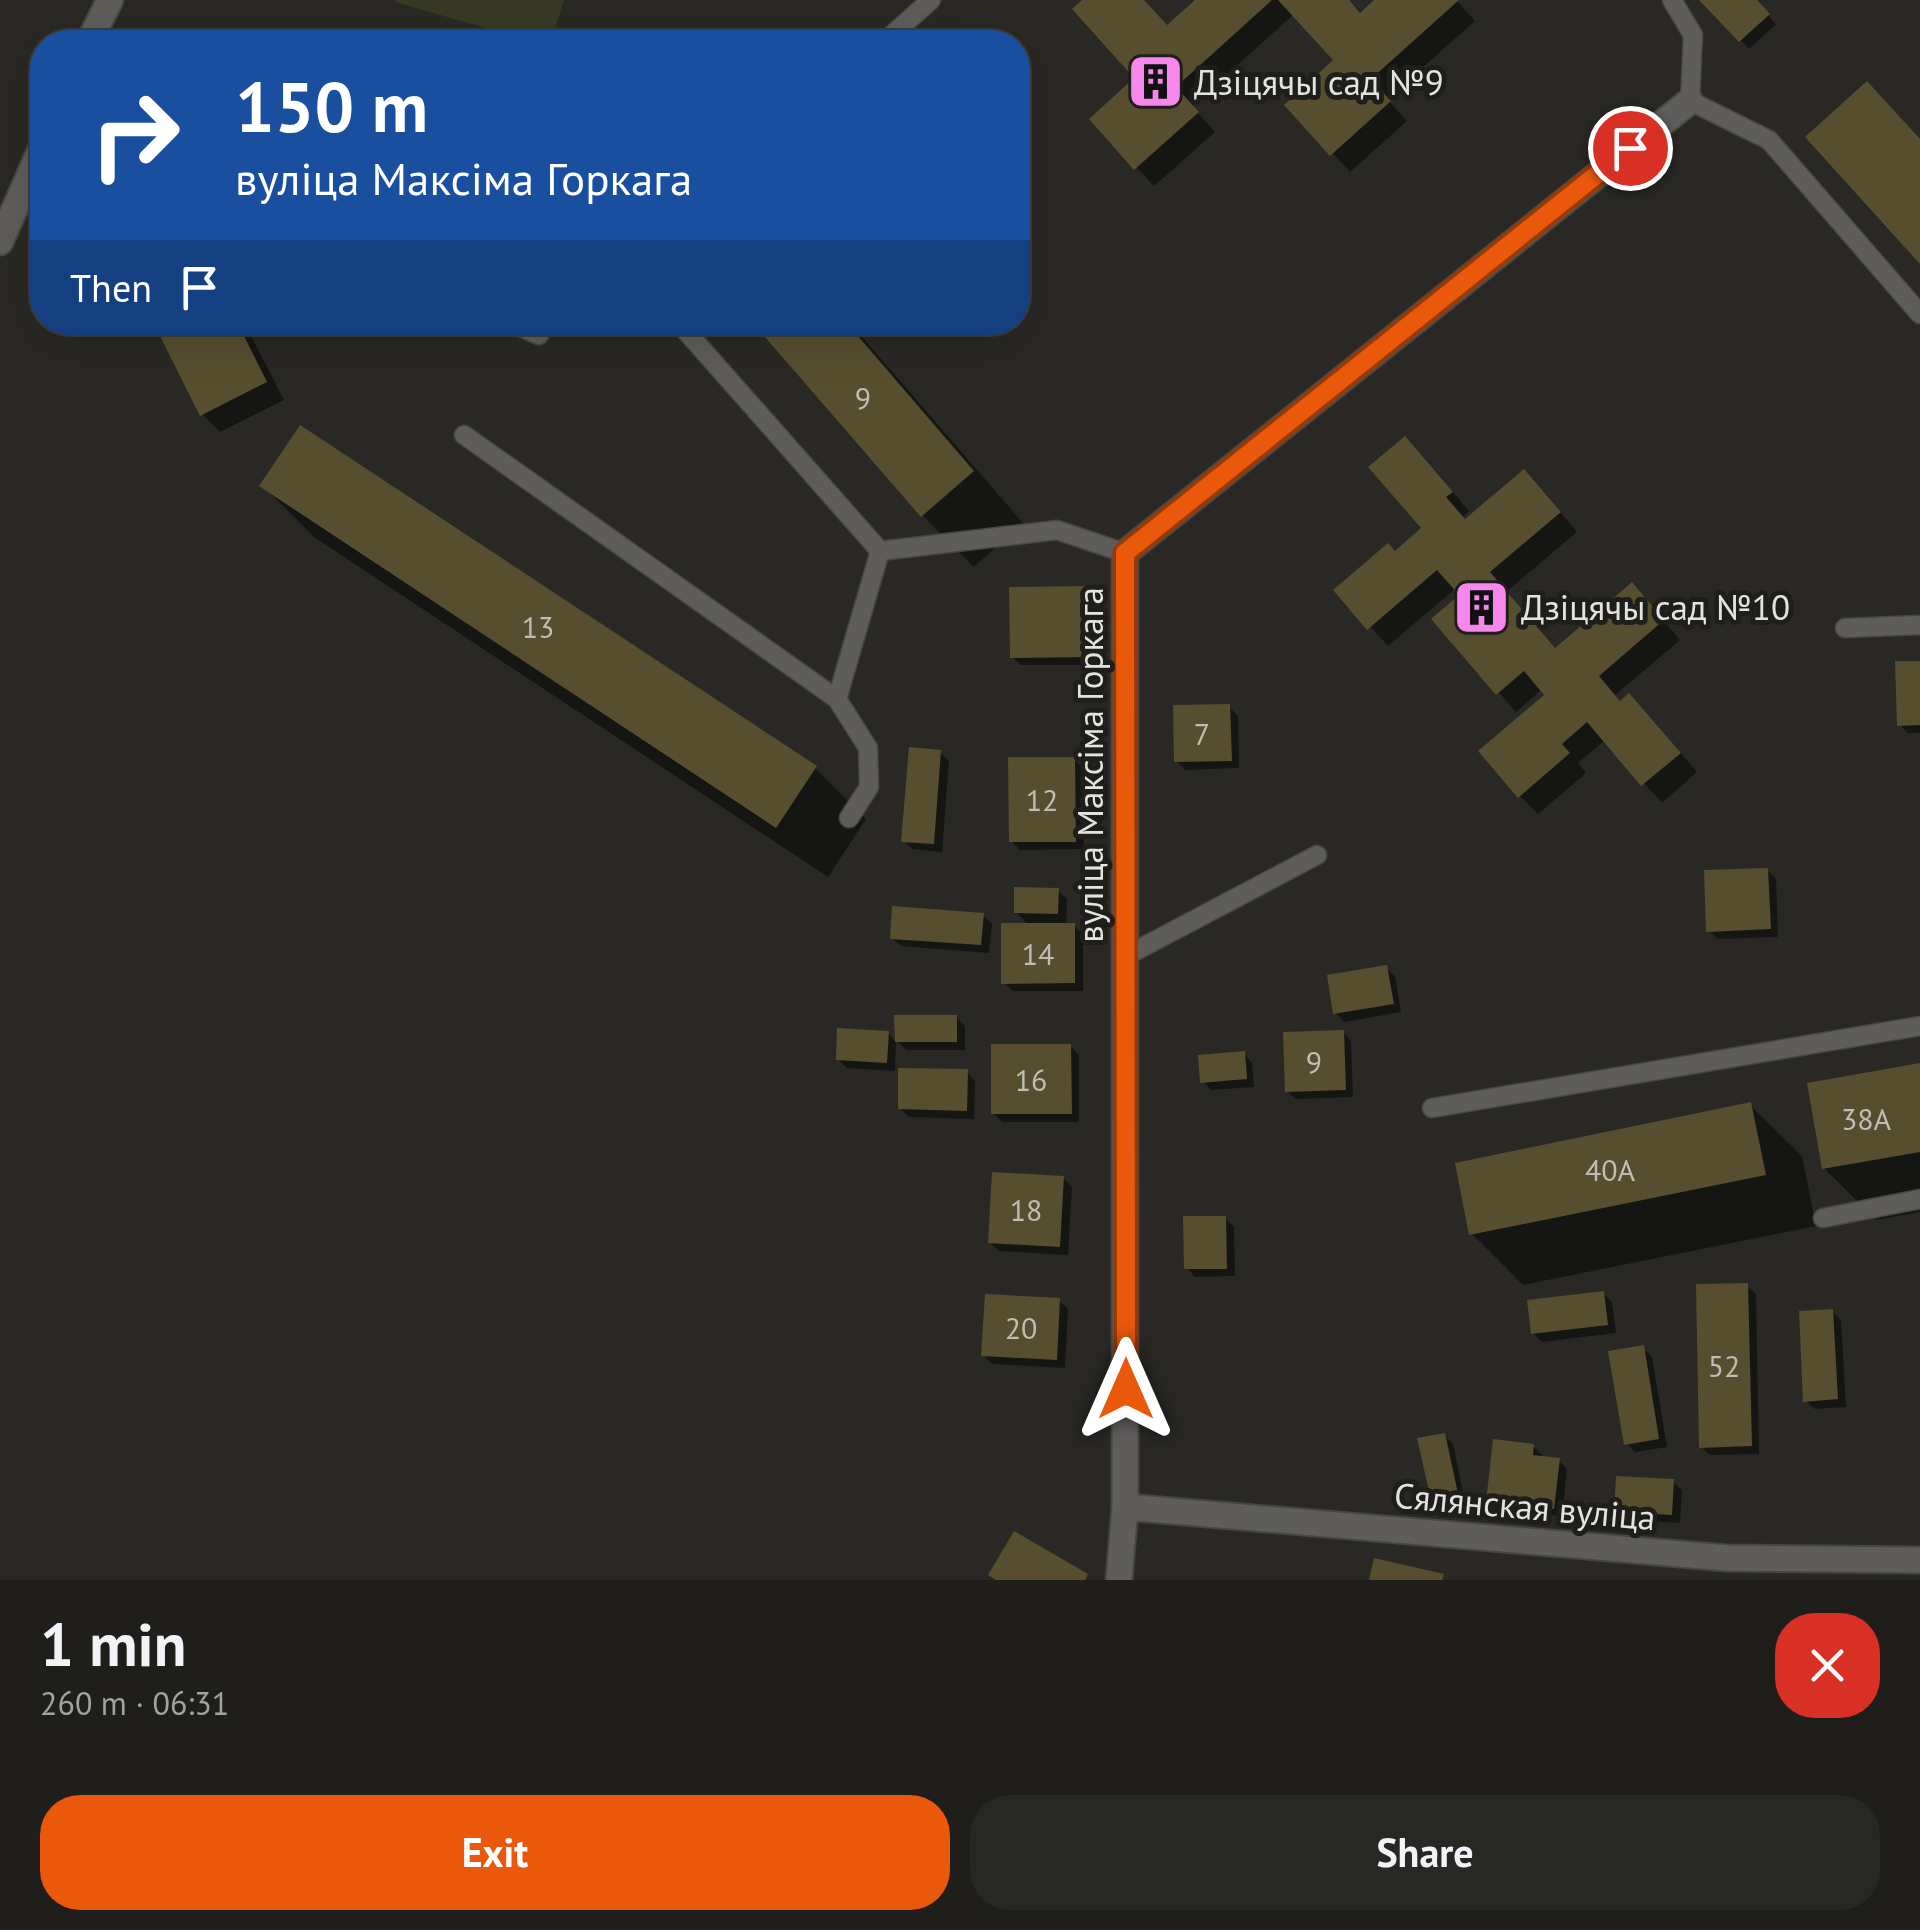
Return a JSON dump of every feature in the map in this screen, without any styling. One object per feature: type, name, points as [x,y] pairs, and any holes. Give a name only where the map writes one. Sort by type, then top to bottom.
[{"type":"street","points":[[95,30],[110,0]]},
{"type":"street","name":"вуліца Максіма Горкага","points":[[1118,1580],[1126,1507],[1125,553],[1690,100]]},
{"type":"street","points":[[0,242],[30,174]]},
{"type":"street","name":"Сялянская вуліца","points":[[1126,1507],[1727,1558],[1920,1560]]},
{"type":"street","points":[[1707,1580],[1727,1558]]},
{"type":"lane","points":[[897,30],[931,0]]},
{"type":"lane","points":[[1672,0],[1693,35],[1690,100],[1769,140],[1920,314]]},
{"type":"lane","points":[[689,335],[880,551]]},
{"type":"lane","points":[[464,435],[837,700],[868,748],[868,787],[850,818]]},
{"type":"lane","points":[[880,551],[1056,530],[1125,553]]},
{"type":"lane","points":[[837,700],[880,551]]},
{"type":"lane","points":[[1845,628],[1920,625]]},
{"type":"lane","points":[[1126,956],[1317,855]]},
{"type":"lane","points":[[1432,1108],[1920,1026]]},
{"type":"lane","points":[[1823,1218],[1920,1199]]},
{"type":"green space","points":[[564,0],[555,30],[492,30],[395,2]]},
{"type":"building","name":"Дзіцячы сад №9","points":[[1082,0],[1144,0],[1167,25],[1195,0],[1272,0],[1176,87],[1199,112],[1134,170],[1089,119],[1134,78],[1072,9]]},
{"type":"building","name":"Дзіцячы сад №9","points":[[1278,0],[1349,0],[1360,13],[1374,0],[1459,0],[1371,79],[1391,101],[1330,156],[1284,105],[1333,60]]},
{"type":"building","points":[[1699,0],[1757,0],[1770,14],[1739,42]]},
{"type":"building","points":[[1867,81],[1920,139],[1920,264],[1805,137]]},
{"type":"building","points":[[160,335],[244,335],[267,382],[200,416]]},
{"type":"building","points":[[763,335],[857,335],[974,471],[921,517]]},
{"type":"building","points":[[300,425],[817,766],[776,828],[259,486]]},
{"type":"building","name":"Дзіцячы сад №10","points":[[1405,436],[1453,492],[1446,497],[1465,519],[1524,469],[1561,512],[1490,572],[1555,648],[1632,582],[1664,620],[1599,676],[1620,701],[1629,693],[1681,753],[1641,786],[1587,722],[1562,744],[1570,753],[1518,798],[1478,751],[1544,695],[1524,671],[1496,695],[1431,619],[1459,595],[1437,570],[1367,630],[1333,590],[1388,543],[1395,551],[1421,528],[1368,467]]},
{"type":"building","points":[[1087,586],[1087,657],[1010,658],[1009,587]]},
{"type":"building","points":[[1895,661],[1920,661],[1920,725],[1897,726]]},
{"type":"building","points":[[1230,704],[1232,761],[1174,762],[1173,705]]},
{"type":"building","points":[[909,747],[941,750],[934,844],[901,842]]},
{"type":"building","points":[[1008,757],[1075,757],[1076,842],[1009,842]]},
{"type":"building","points":[[1768,868],[1771,929],[1706,932],[1704,870]]},
{"type":"building","points":[[1014,887],[1059,888],[1058,914],[1014,913]]},
{"type":"building","points":[[892,906],[984,913],[981,945],[890,939]]},
{"type":"building","points":[[1001,923],[1075,923],[1075,983],[1001,984]]},
{"type":"building","points":[[1387,965],[1394,1004],[1333,1014],[1327,975]]},
{"type":"building","points":[[894,1015],[957,1015],[957,1042],[895,1042]]},
{"type":"building","points":[[837,1028],[889,1031],[887,1063],[836,1060]]},
{"type":"building","points":[[1344,1030],[1346,1090],[1285,1092],[1283,1032]]},
{"type":"building","points":[[991,1044],[1071,1044],[1072,1114],[991,1114]]},
{"type":"building","points":[[1245,1051],[1247,1079],[1200,1083],[1198,1055]]},
{"type":"building","points":[[1920,1063],[1920,1152],[1822,1169],[1807,1083]]},
{"type":"building","points":[[898,1068],[968,1069],[967,1111],[898,1109]]},
{"type":"building","points":[[1751,1102],[1766,1175],[1469,1235],[1455,1163]]},
{"type":"building","points":[[992,1172],[1064,1176],[1060,1247],[988,1243]]},
{"type":"building","points":[[1183,1216],[1226,1216],[1227,1269],[1184,1269]]},
{"type":"building","points":[[1748,1283],[1752,1446],[1699,1448],[1696,1284]]},
{"type":"building","points":[[1604,1291],[1608,1325],[1531,1334],[1527,1300]]},
{"type":"building","points":[[985,1294],[1060,1298],[1057,1360],[981,1356]]},
{"type":"building","points":[[1833,1309],[1838,1399],[1803,1402],[1799,1311]]},
{"type":"building","points":[[1644,1345],[1659,1439],[1624,1445],[1608,1351]]},
{"type":"building","points":[[1445,1433],[1460,1503],[1433,1509],[1417,1438]]},
{"type":"building","points":[[1493,1439],[1534,1444],[1533,1455],[1560,1458],[1554,1509],[1486,1502]]},
{"type":"building","points":[[1616,1476],[1674,1479],[1672,1515],[1614,1512]]},
{"type":"building","points":[[1014,1531],[1088,1574],[1085,1580],[996,1580],[988,1575]]},
{"type":"building","points":[[1374,1558],[1444,1574],[1442,1580],[1369,1580]]},
{"type":"place","name":"Дзіцячы сад №9","points":[[1155,82]]},
{"type":"place","name":"Дзіцячы сад №10","points":[[1482,607]]},
{"type":"route","points":[[1126,1389],[1125,553],[1630,148]]}]
